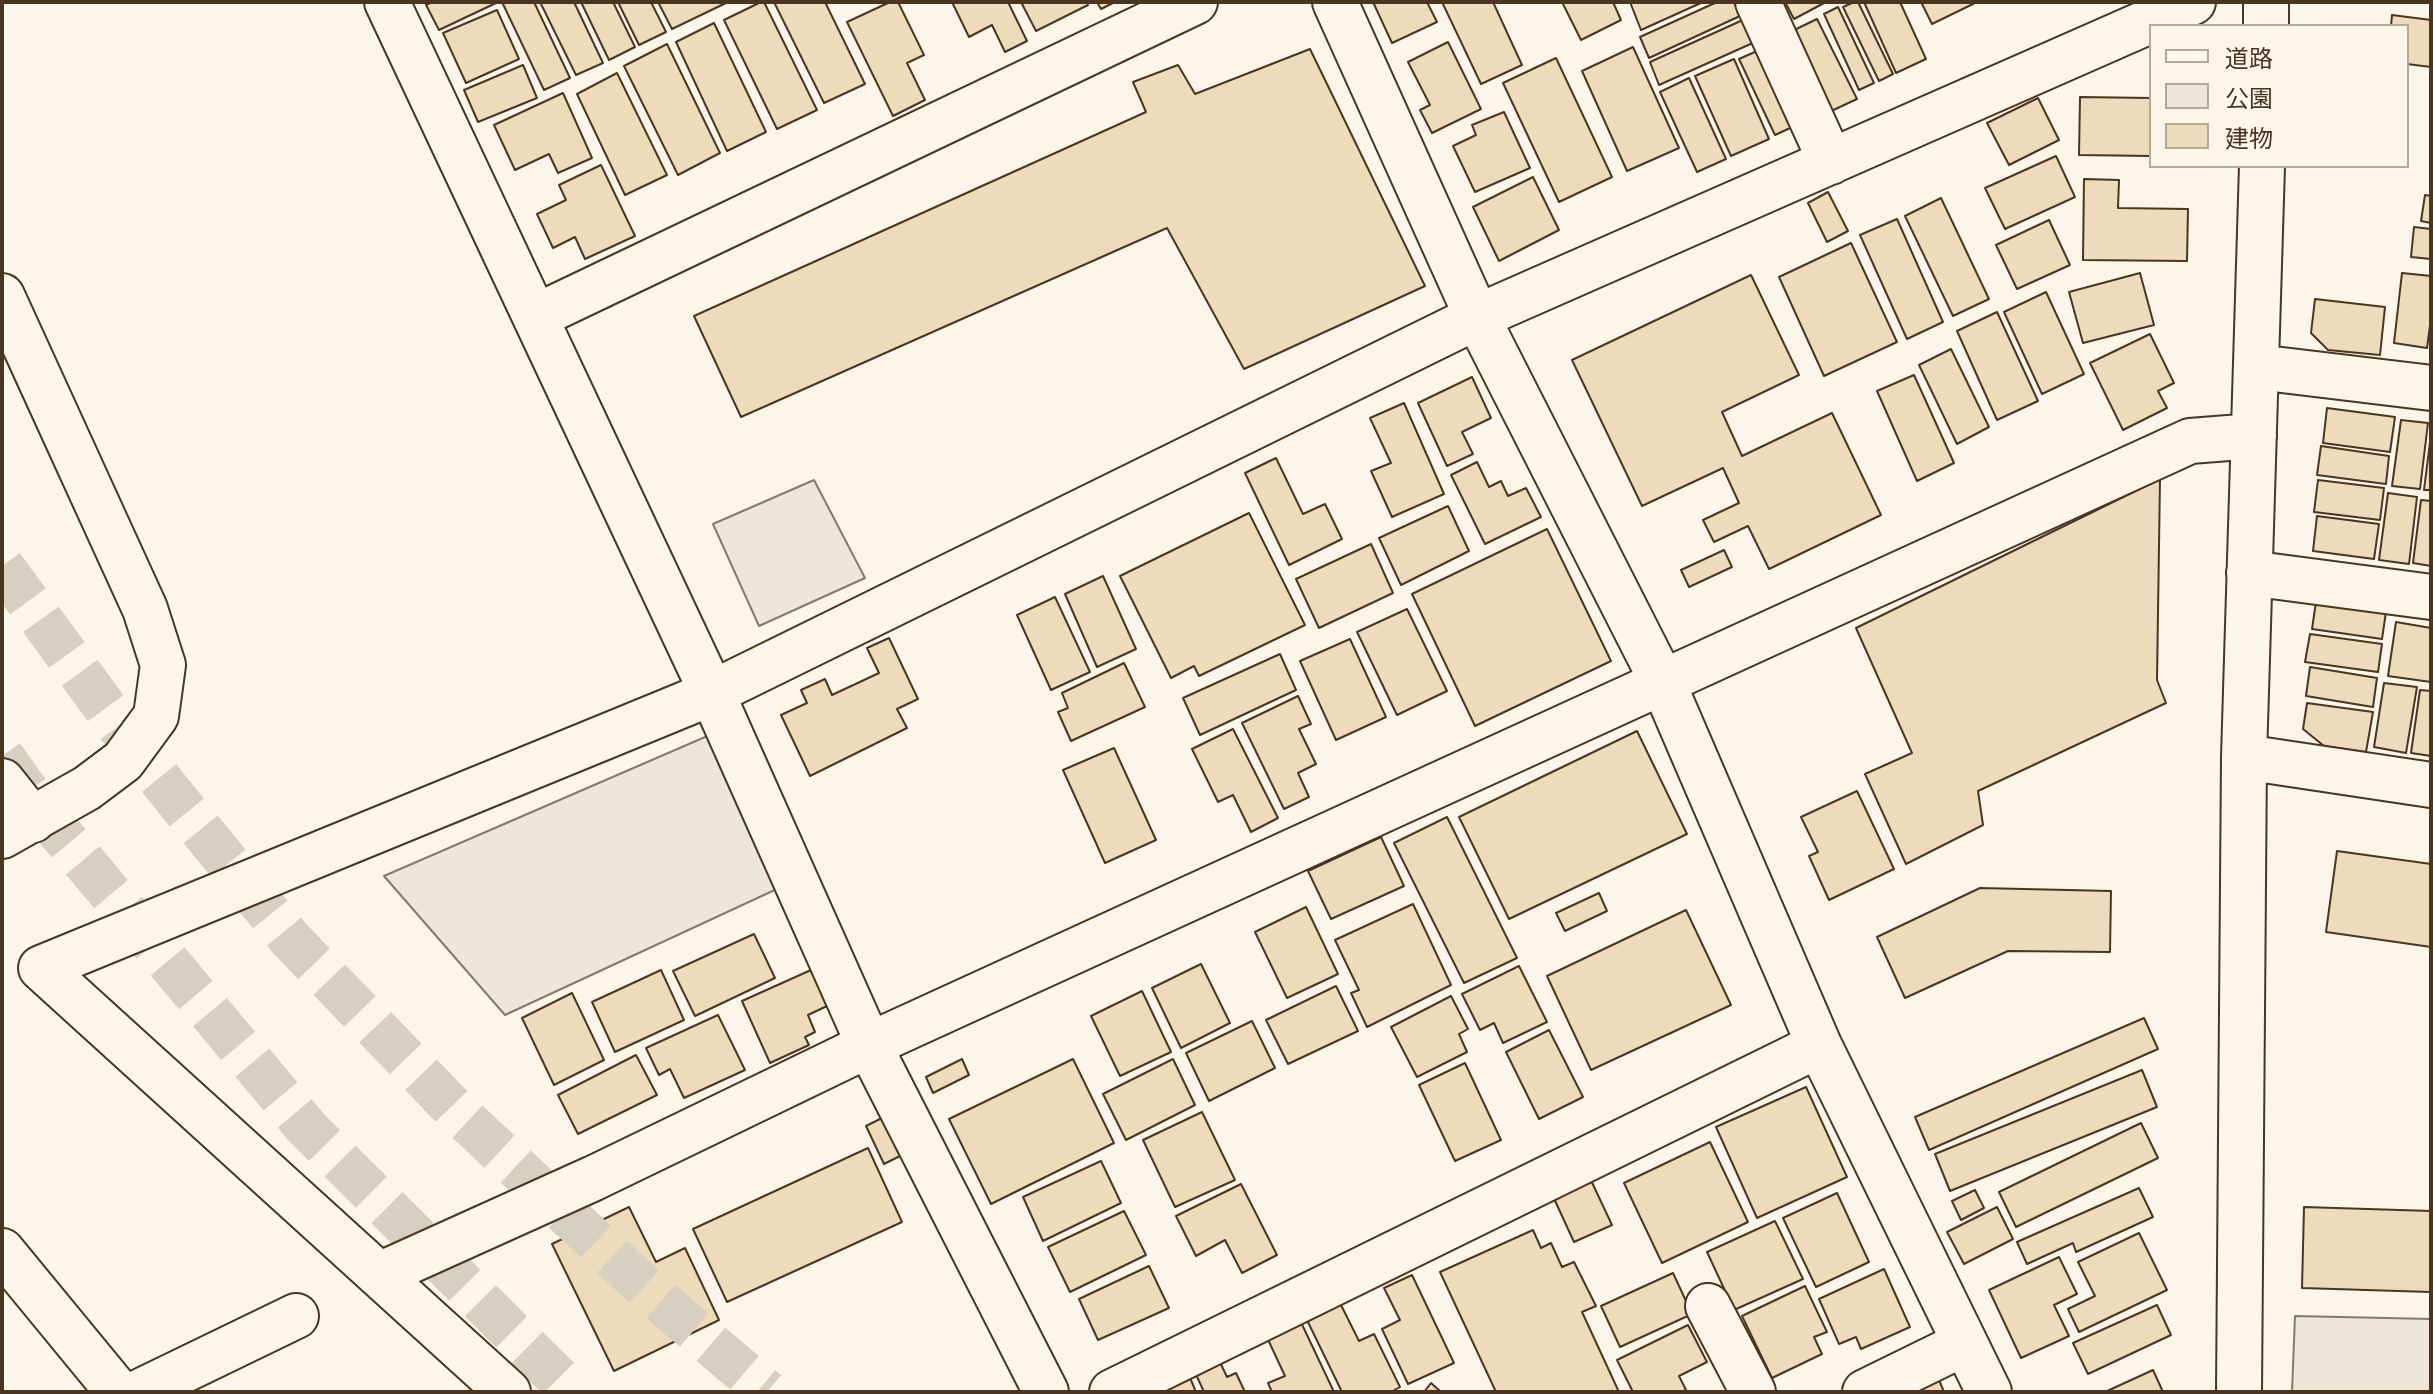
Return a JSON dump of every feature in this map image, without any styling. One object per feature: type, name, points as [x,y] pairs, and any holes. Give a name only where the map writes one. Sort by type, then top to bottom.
[{"type":"street","points":[[387,2],[712,693],[869,1045],[1046,1392]]},
{"type":"street","points":[[537,316],[1195,2]]},
{"type":"street","points":[[1335,2],[1477,317],[1663,683],[1819,1045],[1989,1392]]},
{"type":"street","points":[[1758,2],[1831,162]]},
{"type":"street","points":[[508,1392],[41,968],[712,693],[1477,317],[2193,2]]},
{"type":"street","points":[[2266,2],[2266,24]]},
{"type":"street","points":[[2239,1392],[2244,757],[2262,168]]},
{"type":"street","points":[[2,296],[145,609],[163,665],[156,716],[123,761],[87,788],[17,828],[2,781]]},
{"type":"street","points":[[2257,367],[2431,388]]},
{"type":"street","points":[[379,1275],[594,1178],[869,1045],[2190,441],[2254,436]]},
{"type":"street","points":[[2249,573],[2431,597]]},
{"type":"street","points":[[2244,757],[2431,785]]},
{"type":"street","points":[[1112,1392],[1819,1045]]},
{"type":"street","points":[[2,1251],[118,1392]]},
{"type":"street","points":[[1708,1306],[1753,1392]]},
{"type":"street","points":[[139,1392],[296,1316]]},
{"type":"street","points":[[1865,1392],[1965,1343]]},
{"type":"green space","points":[[814,480],[865,578],[759,626],[713,524]]},
{"type":"shaded area","points":[[712,734],[779,888],[505,1015],[384,876]]},
{"type":"shaded area","points":[[2295,1316],[2431,1319],[2431,1392],[2292,1392]]},
{"type":"building","points":[[432,2],[496,3],[439,30],[426,5]]},
{"type":"building","points":[[502,2],[534,2],[570,78],[544,90]]},
{"type":"building","points":[[540,2],[574,2],[603,63],[576,75]]},
{"type":"building","points":[[581,2],[613,2],[635,47],[609,60]]},
{"type":"building","points":[[618,2],[651,2],[666,32],[639,45]]},
{"type":"building","points":[[658,2],[728,2],[672,29]]},
{"type":"building","points":[[764,2],[817,110],[777,129],[724,20]]},
{"type":"building","points":[[774,2],[825,2],[865,84],[824,103]]},
{"type":"building","points":[[890,2],[898,2],[924,55],[907,63],[925,100],[893,116],[847,22]]},
{"type":"building","points":[[952,2],[1008,2],[1027,41],[1005,52],[992,25],[969,37]]},
{"type":"building","points":[[1021,2],[1086,2],[1088,5],[1036,31]]},
{"type":"building","points":[[1097,2],[1115,2],[1101,9]]},
{"type":"building","points":[[1373,2],[1427,2],[1437,22],[1392,43]]},
{"type":"building","points":[[1442,2],[1493,2],[1522,65],[1481,84]]},
{"type":"building","points":[[1562,2],[1613,2],[1621,20],[1581,40]]},
{"type":"building","points":[[1630,2],[1703,2],[1641,30]]},
{"type":"building","points":[[1717,2],[1734,2],[1740,16],[1649,58],[1640,37]]},
{"type":"building","points":[[1785,2],[1826,2],[1794,19]]},
{"type":"building","points":[[1858,2],[1893,74],[1879,81],[1843,7]]},
{"type":"building","points":[[1864,2],[1900,2],[1926,59],[1896,73]]},
{"type":"building","points":[[1921,2],[1977,2],[1932,24]]},
{"type":"building","points":[[1838,7],[1874,83],[1859,90],[1824,14]]},
{"type":"building","points":[[497,10],[519,59],[466,83],[443,33]]},
{"type":"building","points":[[2392,15],[2431,20],[2431,67],[2409,64],[2409,24],[2391,24]]},
{"type":"building","points":[[1745,19],[1755,42],[1659,85],[1650,62]]},
{"type":"building","points":[[1817,19],[1857,99],[1827,113],[1788,33]]},
{"type":"building","points":[[714,23],[766,132],[727,151],[676,42]]},
{"type":"building","points":[[1448,42],[1481,109],[1432,133],[1420,110],[1430,105],[1408,62]]},
{"type":"building","points":[[667,44],[720,153],[678,175],[624,66]]},
{"type":"building","points":[[1633,47],[1679,148],[1627,171],[1582,71]]},
{"type":"building","points":[[1766,47],[1801,123],[1775,135],[1739,59]]},
{"type":"building","points":[[1310,49],[1425,286],[1244,369],[1167,228],[741,417],[694,316],[1146,112],[1133,82],[1178,65],[1195,94]]},
{"type":"building","points":[[1556,58],[1612,177],[1559,202],[1503,83]]},
{"type":"building","points":[[1734,59],[1769,139],[1731,156],[1695,76]]},
{"type":"building","points":[[523,65],[537,98],[478,122],[464,90]]},
{"type":"building","points":[[617,73],[667,175],[625,195],[577,94]]},
{"type":"building","points":[[1689,78],[1726,159],[1697,172],[1660,92]]},
{"type":"building","points":[[563,93],[592,158],[558,173],[549,154],[515,170],[494,125]]},
{"type":"building","points":[[2080,97],[2149,98],[2149,156],[2079,155]]},
{"type":"building","points":[[2038,98],[2059,140],[2009,165],[1987,123]]},
{"type":"building","points":[[1504,112],[1530,168],[1475,192],[1453,146],[1476,135],[1472,125]]},
{"type":"building","points":[[2056,156],[2075,197],[2005,229],[1985,188]]},
{"type":"building","points":[[601,165],[635,236],[585,259],[575,237],[553,248],[537,214],[566,200],[559,185]]},
{"type":"building","points":[[1533,177],[1559,230],[1499,261],[1473,207]]},
{"type":"building","points":[[2084,179],[2119,180],[2118,208],[2188,209],[2187,261],[2083,260]]},
{"type":"building","points":[[1828,192],[1848,231],[1827,242],[1808,203]]},
{"type":"building","points":[[2425,195],[2431,196],[2431,223],[2421,221]]},
{"type":"building","points":[[1941,198],[1989,299],[1953,316],[1905,216]]},
{"type":"building","points":[[1897,219],[1943,322],[1907,339],[1860,235]]},
{"type":"building","points":[[2049,220],[2070,265],[2017,289],[1996,245]]},
{"type":"building","points":[[2414,227],[2431,229],[2431,259],[2411,257]]},
{"type":"building","points":[[1851,243],[1897,342],[1824,376],[1779,277]]},
{"type":"building","points":[[2140,273],[2154,325],[2083,343],[2069,292]]},
{"type":"building","points":[[2402,273],[2431,276],[2427,348],[2394,343]]},
{"type":"building","points":[[1751,275],[1799,375],[1722,412],[1742,456],[1832,413],[1881,515],[1769,569],[1748,526],[1714,542],[1703,520],[1739,503],[1723,468],[1642,506],[1572,360]]},
{"type":"building","points":[[2046,292],[2084,374],[2042,394],[2004,312]]},
{"type":"building","points":[[2315,299],[2385,307],[2380,355],[2328,350],[2311,333]]},
{"type":"building","points":[[1997,312],[2038,401],[1997,420],[1957,331]]},
{"type":"building","points":[[2150,334],[2174,383],[2158,391],[2167,408],[2123,430],[2090,363]]},
{"type":"building","points":[[1951,349],[1989,427],[1957,444],[1919,365]]},
{"type":"building","points":[[1914,375],[1954,463],[1917,481],[1877,391]]},
{"type":"building","points":[[1472,377],[1491,418],[1462,432],[1473,454],[1447,466],[1418,403]]},
{"type":"building","points":[[1404,403],[1444,494],[1392,517],[1371,471],[1391,463],[1370,418]]},
{"type":"building","points":[[2327,408],[2395,417],[2390,452],[2323,443]]},
{"type":"building","points":[[2401,420],[2428,423],[2420,489],[2392,486]]},
{"type":"building","points":[[2431,434],[2431,490],[2424,490]]},
{"type":"building","points":[[2321,446],[2389,456],[2386,484],[2317,475]]},
{"type":"building","points":[[1276,458],[1303,514],[1325,504],[1342,539],[1289,565],[1245,473]]},
{"type":"building","points":[[1477,462],[1489,487],[1501,481],[1508,496],[1526,488],[1541,517],[1485,544],[1451,475]]},
{"type":"building","points":[[2160,479],[2157,680],[2166,703],[1978,791],[1983,825],[1906,864],[1865,774],[1912,753],[1856,628]]},
{"type":"building","points":[[2318,480],[2384,488],[2380,520],[2314,512]]},
{"type":"building","points":[[2388,493],[2417,497],[2409,564],[2379,560]]},
{"type":"building","points":[[2421,500],[2431,501],[2431,566],[2413,563]]},
{"type":"building","points":[[1448,506],[1469,551],[1401,585],[1379,538]]},
{"type":"building","points":[[1249,513],[1305,625],[1199,676],[1194,666],[1171,678],[1120,576]]},
{"type":"building","points":[[2317,516],[2379,524],[2374,559],[2313,551]]},
{"type":"building","points":[[1547,529],[1611,661],[1475,726],[1412,594]]},
{"type":"building","points":[[1371,544],[1393,593],[1319,628],[1296,579]]},
{"type":"building","points":[[1724,550],[1732,567],[1689,587],[1681,570]]},
{"type":"building","points":[[1103,576],[1136,649],[1097,667],[1065,594]]},
{"type":"building","points":[[2317,595],[2387,605],[2382,639],[2312,629]]},
{"type":"building","points":[[1055,597],[1090,672],[1051,690],[1017,615]]},
{"type":"building","points":[[1407,609],[1447,691],[1397,715],[1357,632]]},
{"type":"building","points":[[2396,622],[2431,628],[2431,682],[2388,676]]},
{"type":"building","points":[[2310,634],[2382,644],[2378,672],[2305,662]]},
{"type":"building","points":[[889,638],[918,699],[897,709],[907,728],[810,776],[781,715],[807,703],[801,690],[825,679],[832,695],[879,673],[867,648]]},
{"type":"building","points":[[1350,639],[1386,717],[1336,740],[1300,661]]},
{"type":"building","points":[[1280,654],[1296,690],[1200,735],[1183,698]]},
{"type":"building","points":[[1124,663],[1145,707],[1071,741],[1058,712],[1068,708],[1062,693]]},
{"type":"building","points":[[2310,667],[2377,678],[2373,707],[2306,696]]},
{"type":"building","points":[[2384,683],[2417,687],[2406,753],[2374,747]]},
{"type":"building","points":[[2420,690],[2431,691],[2431,756],[2411,753]]},
{"type":"building","points":[[1298,696],[1311,724],[1299,729],[1316,764],[1298,773],[1309,797],[1284,809],[1242,723]]},
{"type":"building","points":[[2307,703],[2373,712],[2366,752],[2324,746],[2303,729]]},
{"type":"building","points":[[1233,729],[1278,818],[1251,832],[1233,795],[1218,802],[1192,749]]},
{"type":"building","points":[[1637,731],[1687,834],[1509,919],[1459,817]]},
{"type":"building","points":[[1114,748],[1156,840],[1105,863],[1063,770]]},
{"type":"building","points":[[1857,791],[1894,869],[1829,900],[1809,856],[1818,852],[1801,817]]},
{"type":"building","points":[[1447,817],[1517,958],[1464,983],[1394,843]]},
{"type":"building","points":[[1381,837],[1404,886],[1331,919],[1308,871]]},
{"type":"building","points":[[2337,851],[2431,864],[2431,947],[2326,932]]},
{"type":"building","points":[[1980,888],[2111,891],[2110,952],[2008,951],[1905,998],[1877,937]]},
{"type":"building","points":[[1599,893],[1607,911],[1565,931],[1556,913]]},
{"type":"building","points":[[1413,904],[1451,985],[1367,1027],[1351,993],[1359,990],[1335,940]]},
{"type":"building","points":[[1306,907],[1338,974],[1287,998],[1255,932]]},
{"type":"building","points":[[1686,910],[1731,1005],[1591,1070],[1547,976]]},
{"type":"building","points":[[754,934],[775,978],[695,1016],[673,971]]},
{"type":"building","points":[[1201,964],[1230,1023],[1181,1048],[1152,988]]},
{"type":"building","points":[[1519,966],[1547,1022],[1503,1043],[1494,1023],[1480,1030],[1462,994]]},
{"type":"building","points":[[661,970],[684,1020],[615,1052],[592,1002]]},
{"type":"building","points":[[811,970],[827,1006],[808,1015],[815,1032],[805,1037],[809,1045],[770,1063],[742,1001]]},
{"type":"building","points":[[1336,986],[1358,1031],[1288,1064],[1266,1020]]},
{"type":"building","points":[[1142,991],[1171,1052],[1120,1076],[1091,1016]]},
{"type":"building","points":[[572,993],[604,1060],[554,1085],[522,1018]]},
{"type":"building","points":[[1451,996],[1468,1029],[1459,1034],[1467,1052],[1417,1077],[1391,1027]]},
{"type":"building","points":[[718,1015],[745,1070],[684,1098],[670,1069],[659,1075],[646,1048]]},
{"type":"building","points":[[2144,1018],[2158,1049],[1929,1150],[1915,1117]]},
{"type":"building","points":[[1252,1021],[1275,1068],[1209,1101],[1186,1053]]},
{"type":"building","points":[[1549,1030],[1583,1097],[1539,1119],[1506,1052]]},
{"type":"building","points":[[636,1055],[657,1095],[578,1134],[558,1095]]},
{"type":"building","points":[[962,1059],[969,1075],[933,1093],[926,1077]]},
{"type":"building","points":[[1073,1059],[1114,1143],[991,1204],[949,1119]]},
{"type":"building","points":[[1173,1059],[1195,1105],[1126,1140],[1103,1094]]},
{"type":"building","points":[[1465,1063],[1501,1140],[1455,1161],[1419,1085]]},
{"type":"building","points":[[2142,1070],[2157,1107],[1950,1191],[1935,1154]]},
{"type":"building","points":[[1806,1087],[1847,1177],[1757,1218],[1716,1127]]},
{"type":"building","points":[[1202,1112],[1235,1180],[1175,1207],[1143,1140]]},
{"type":"building","points":[[882,1118],[900,1156],[884,1164],[866,1126]]},
{"type":"building","points":[[2141,1123],[2158,1158],[2016,1227],[1999,1192]]},
{"type":"building","points":[[1710,1142],[1748,1222],[1662,1263],[1624,1183]]},
{"type":"building","points":[[868,1148],[902,1222],[727,1302],[693,1229]]},
{"type":"building","points":[[1101,1161],[1121,1203],[1043,1241],[1023,1197]]},
{"type":"building","points":[[1588,1174],[1612,1225],[1574,1242],[1551,1192]]},
{"type":"building","points":[[1241,1184],[1277,1255],[1242,1273],[1225,1240],[1196,1256],[1176,1216]]},
{"type":"building","points":[[2139,1188],[2153,1217],[2076,1252],[2073,1243],[2027,1264],[2017,1242]]},
{"type":"building","points":[[1975,1190],[1984,1208],[1961,1220],[1952,1201]]},
{"type":"building","points":[[1837,1193],[1869,1262],[1816,1287],[1783,1218]]},
{"type":"building","points":[[629,1207],[656,1262],[685,1248],[719,1320],[614,1371],[552,1244]]},
{"type":"building","points":[[1997,1207],[2013,1239],[1964,1264],[1947,1232]]},
{"type":"building","points":[[2304,1207],[2431,1211],[2431,1292],[2302,1288]]},
{"type":"building","points":[[1124,1211],[1146,1255],[1070,1292],[1048,1247]]},
{"type":"building","points":[[1775,1221],[1803,1279],[1734,1310],[1707,1252]]},
{"type":"building","points":[[1533,1230],[1541,1248],[1551,1243],[1562,1267],[1574,1262],[1596,1306],[1582,1312],[1619,1392],[1496,1392],[1440,1272]]},
{"type":"building","points":[[2139,1233],[2167,1290],[2079,1332],[2068,1309],[2095,1296],[2078,1262]]},
{"type":"building","points":[[2059,1257],[2077,1294],[2054,1305],[2069,1336],[2021,1358],[1989,1290]]},
{"type":"building","points":[[1149,1266],[1169,1308],[1098,1340],[1079,1299]]},
{"type":"building","points":[[1884,1269],[1910,1327],[1861,1349],[1856,1337],[1839,1344],[1819,1299]]},
{"type":"building","points":[[1673,1273],[1692,1314],[1620,1347],[1601,1306]]},
{"type":"building","points":[[1412,1275],[1454,1363],[1408,1384],[1382,1329],[1400,1320],[1384,1288]]},
{"type":"building","points":[[1805,1286],[1827,1332],[1814,1337],[1822,1354],[1772,1378],[1742,1316]]},
{"type":"building","points":[[1340,1303],[1359,1341],[1374,1334],[1400,1387],[1391,1392],[1342,1392],[1306,1318]]},
{"type":"building","points":[[2157,1305],[2171,1335],[2088,1374],[2073,1343]]},
{"type":"building","points":[[1298,1316],[1334,1392],[1272,1392],[1268,1383],[1285,1376],[1264,1331]]},
{"type":"building","points":[[1688,1325],[1707,1362],[1679,1376],[1686,1390],[1633,1392],[1617,1360]]},
{"type":"building","points":[[1218,1358],[1227,1377],[1236,1373],[1245,1392],[1204,1392],[1194,1370]]},
{"type":"building","points":[[2153,1370],[2163,1392],[2105,1392]]},
{"type":"building","points":[[1188,1373],[1196,1392],[1146,1392]]},
{"type":"building","points":[[1939,1380],[1944,1392],[1914,1392]]},
{"type":"building","points":[[1431,1383],[1441,1392],[1424,1392]]},
{"type":"tunnel","points":[[2,566],[136,750],[290,939],[455,1110],[652,1294],[767,1392]]},
{"type":"tunnel","points":[[2,756],[39,808],[307,1128],[572,1392]]}]
